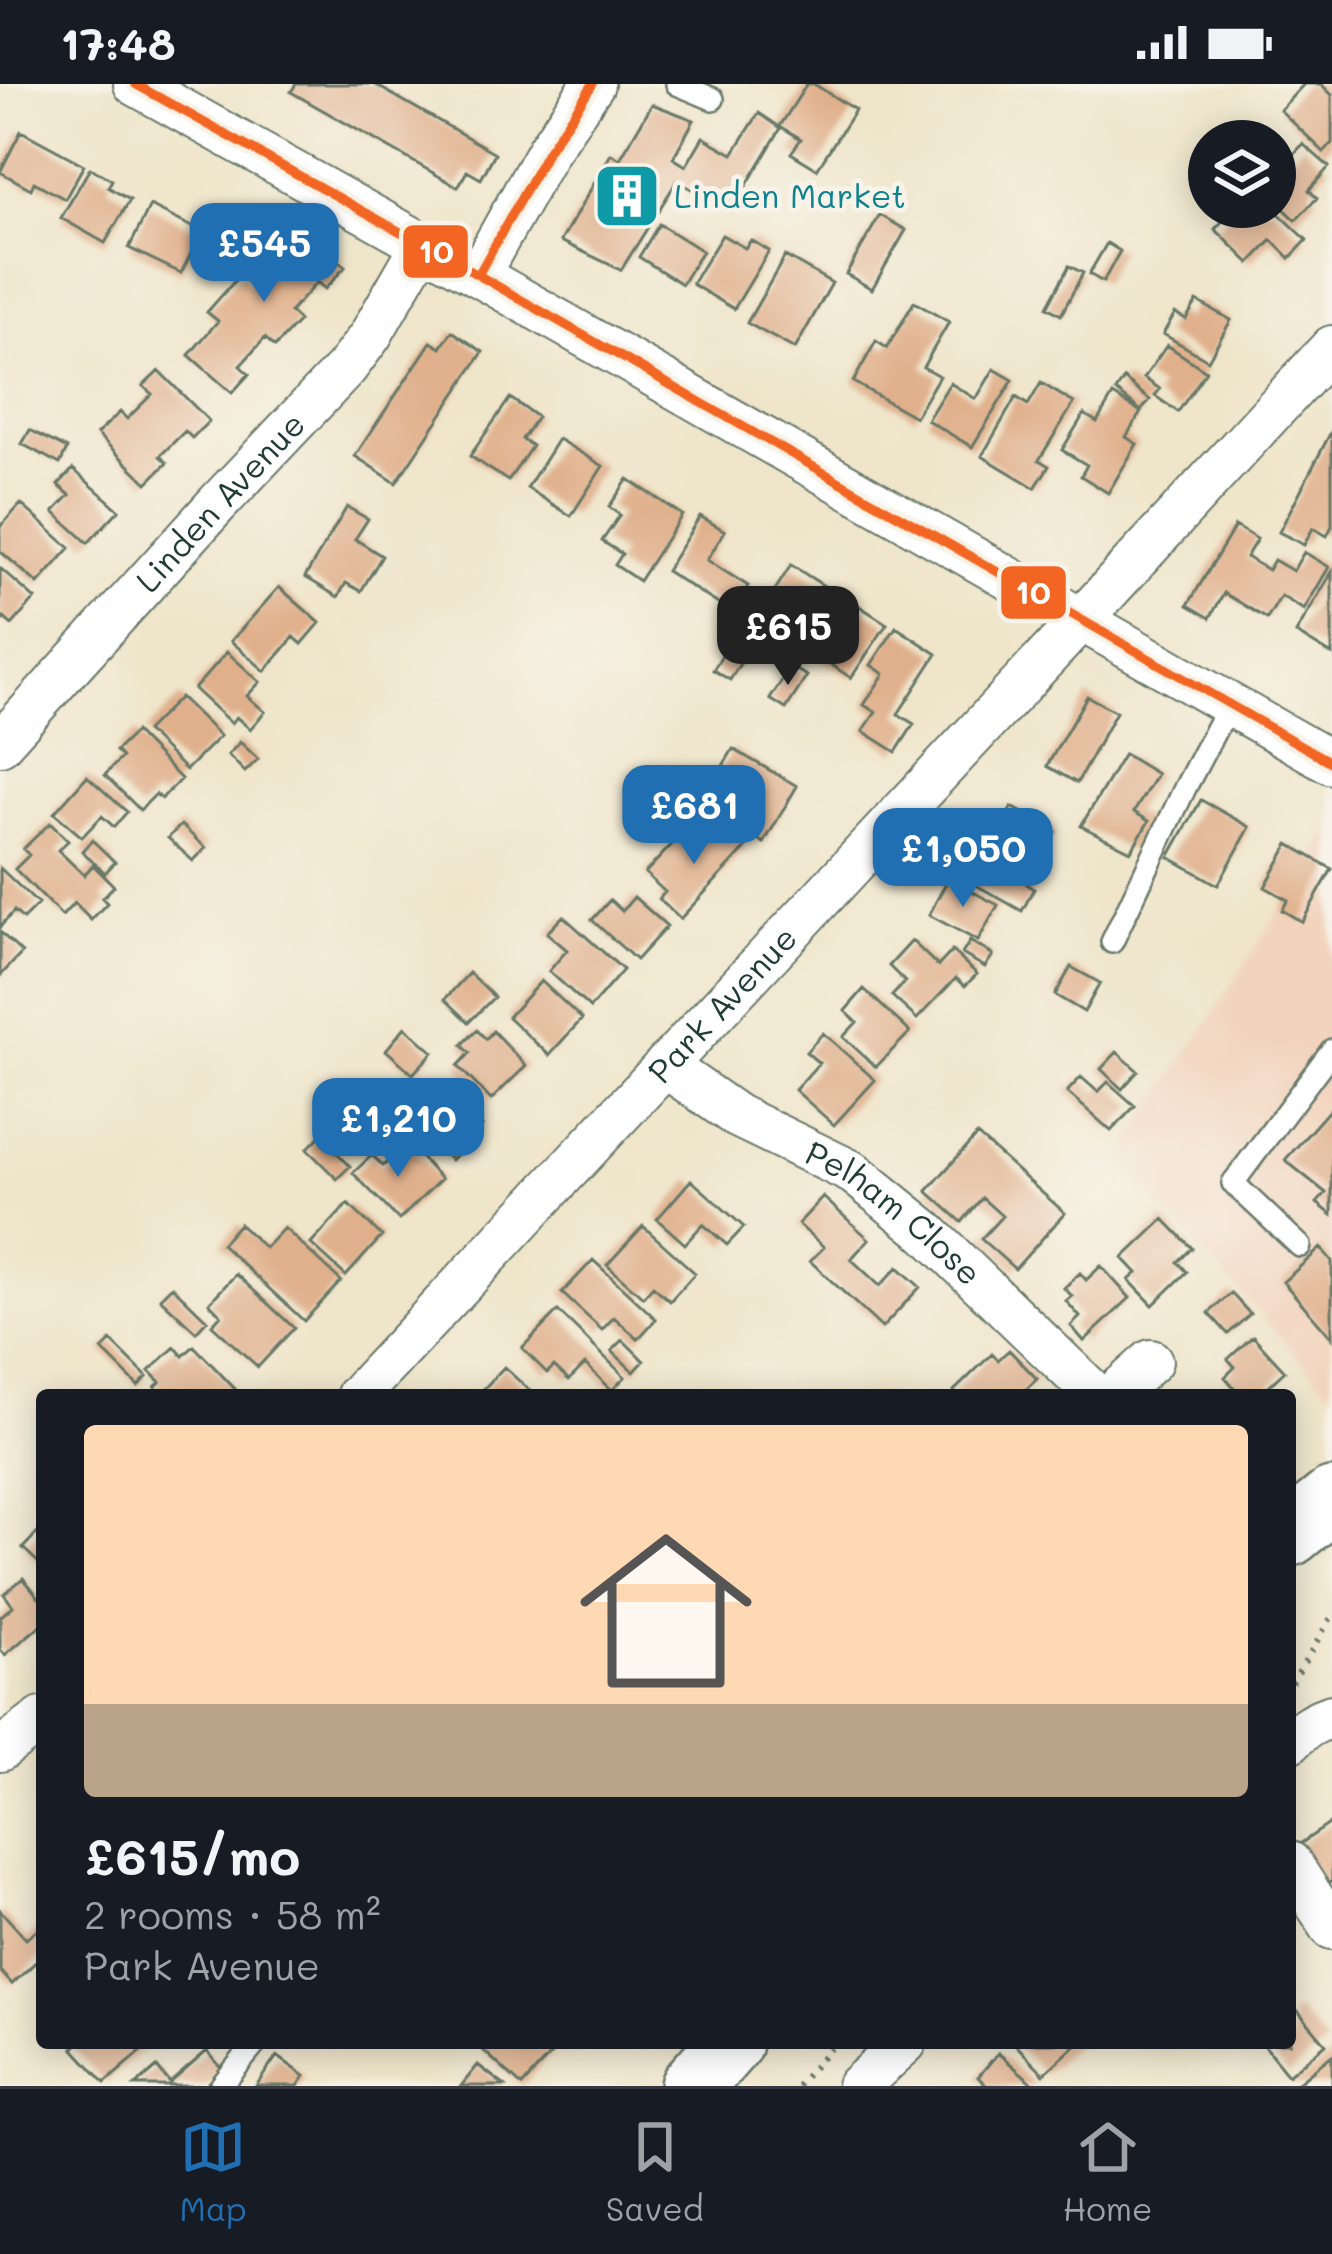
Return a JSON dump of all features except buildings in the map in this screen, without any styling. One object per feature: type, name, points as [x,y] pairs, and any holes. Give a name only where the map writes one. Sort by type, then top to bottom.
[{"type":"main road","points":[[1296,1529],[1332,1500]]},
{"type":"main road","points":[[692,2086],[725,2049]]},
{"type":"street","points":[[135,84],[1332,763]]},
{"type":"street","points":[[478,275],[586,86]]},
{"type":"street","name":"Linden Avenue","points":[[0,743],[346,368],[422,245]]},
{"type":"street","name":"Park Avenue","points":[[364,1389],[1332,346]]},
{"type":"street","name":"Pelham Close","points":[[664,1066],[737,1116],[854,1173],[927,1232],[1090,1389]]},
{"type":"street","points":[[1120,1389],[1151,1361]]},
{"type":"street","points":[[1296,1736],[1332,1716]]},
{"type":"street","points":[[0,1750],[36,1723]]},
{"type":"street","points":[[1296,1872],[1332,1928]]},
{"type":"street","points":[[857,2086],[897,2049]]},
{"type":"lane","points":[[677,84],[713,99]]},
{"type":"lane","points":[[1112,942],[1229,704]]},
{"type":"lane","points":[[1300,1246],[1234,1183],[1332,1050]]},
{"type":"lane","points":[[221,2086],[251,2049]]},
{"type":"path","points":[[1296,1676],[1332,1616]]},
{"type":"path","points":[[797,2086],[831,2049]]},
{"type":"shaded area","points":[[1332,828],[1332,1394],[1120,1159]]},
{"type":"transit line","name":"10","points":[[135,84],[1332,763]]},
{"type":"transit line","name":"10","points":[[478,275],[548,150],[593,84]]},
{"type":"place","name":"Linden Market","points":[[627,196]]}]
